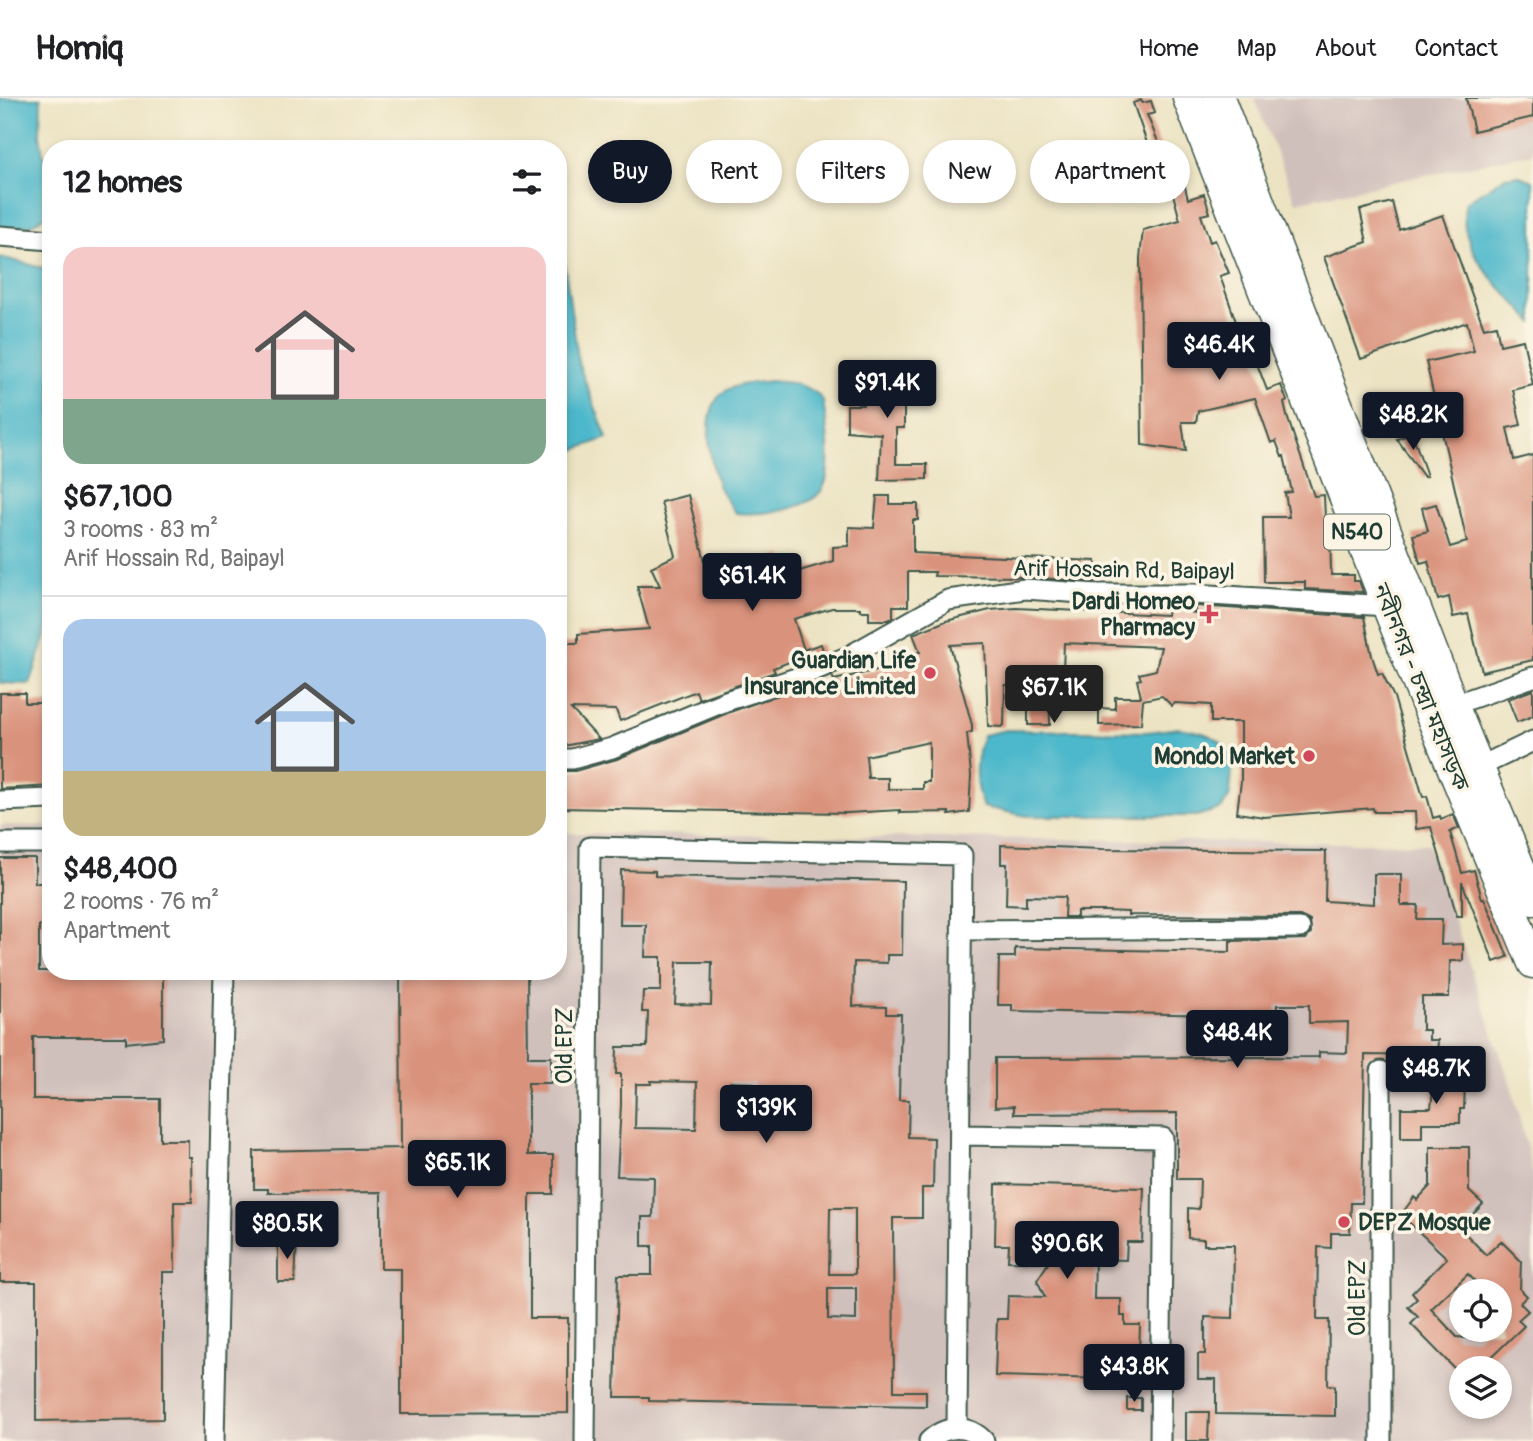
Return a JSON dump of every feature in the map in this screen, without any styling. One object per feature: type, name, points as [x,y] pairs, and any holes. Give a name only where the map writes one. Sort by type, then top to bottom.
[{"type":"highway","name":"নবীনগর - চন্দ্রা মহাসড়ক","points":[[1188,98],[1387,606],[1533,963]]},
{"type":"highway","name":"নবীনগর - চন্দ্রা মহাসড়ক","points":[[1219,98],[1452,705],[1533,900]]},
{"type":"street","points":[[0,236],[42,239]]},
{"type":"street","name":"Arif Hossain Rd, Baipayl","points":[[567,759],[612,748],[726,701],[796,678],[849,656],[948,600],[1025,589],[1097,594],[1194,594],[1387,606]]},
{"type":"street","points":[[1452,705],[1533,677]]},
{"type":"street","points":[[1479,767],[1533,741]]},
{"type":"street","points":[[0,801],[42,799]]},
{"type":"street","points":[[0,843],[42,843]]},
{"type":"street","name":"Old EPZ","points":[[585,1441],[590,847],[962,855],[957,1428]]},
{"type":"street","points":[[961,930],[1300,928]]},
{"type":"street","points":[[214,1441],[225,980]]},
{"type":"street","name":"Old EPZ","points":[[1381,1071],[1381,1441]]},
{"type":"street","points":[[960,1135],[1163,1138],[1160,1441]]},
{"type":"street","points":[[929,1441],[940,1432],[957,1428],[974,1432],[984,1441]]},
{"type":"shaded area","points":[[1254,98],[1533,98],[1533,153],[1296,202]]},
{"type":"shaded area","points":[[0,825],[42,826],[42,980],[567,980],[567,833],[1428,844],[1513,1091],[1533,1173],[1533,1441],[0,1441]]},
{"type":"water","points":[[0,98],[41,98],[42,218],[30,225],[0,229]]},
{"type":"water","points":[[1517,175],[1533,181],[1533,322],[1484,268],[1467,237],[1464,220],[1466,202],[1505,177]]},
{"type":"water","points":[[0,257],[42,268],[42,648],[30,684],[0,683]]},
{"type":"water","points":[[567,283],[579,365],[607,438],[567,453]]},
{"type":"water","points":[[771,381],[807,388],[823,401],[828,445],[826,480],[817,496],[796,507],[771,512],[736,513],[718,485],[715,475],[709,436],[712,410],[717,400],[729,389]]},
{"type":"water","points":[[1180,728],[1209,735],[1226,748],[1230,756],[1231,781],[1229,797],[1221,809],[1196,816],[1027,816],[983,807],[976,771],[983,735],[1006,730],[1147,732]]},
{"type":"building","points":[[1466,98],[1533,98],[1533,117],[1474,131]]},
{"type":"building","points":[[1151,101],[1155,113],[1147,115],[1157,140],[1146,140],[1133,103]]},
{"type":"building","points":[[1204,194],[1210,213],[1201,215],[1210,242],[1215,240],[1229,273],[1220,276],[1241,336],[1246,335],[1267,390],[1281,385],[1287,401],[1284,403],[1287,416],[1314,496],[1324,495],[1325,519],[1330,519],[1331,575],[1354,575],[1354,581],[1359,581],[1363,592],[1305,589],[1305,582],[1264,582],[1263,517],[1289,517],[1285,493],[1292,492],[1284,456],[1282,457],[1276,441],[1271,443],[1255,398],[1198,411],[1196,422],[1182,422],[1186,451],[1142,445],[1140,258],[1143,230],[1180,220],[1175,203],[1190,203],[1190,198]]},
{"type":"building","points":[[1392,202],[1399,230],[1443,215],[1484,328],[1496,325],[1500,345],[1523,340],[1533,385],[1513,390],[1521,425],[1507,428],[1514,460],[1533,455],[1533,660],[1482,672],[1468,614],[1453,617],[1449,597],[1438,600],[1428,561],[1420,563],[1413,535],[1428,531],[1422,508],[1436,504],[1450,547],[1467,542],[1426,362],[1474,351],[1467,322],[1361,359],[1324,257],[1367,242],[1360,210]]},
{"type":"building","points":[[893,371],[918,371],[917,399],[904,399],[904,428],[896,428],[896,464],[927,464],[927,479],[879,480],[881,434],[847,431],[847,405],[863,405],[863,376],[893,376]]},
{"type":"building","points":[[1412,433],[1427,476],[1424,477],[1397,439]]},
{"type":"building","points":[[688,495],[706,565],[733,557],[734,560],[749,556],[751,562],[782,555],[786,571],[792,569],[793,573],[833,561],[833,547],[849,546],[849,527],[874,528],[877,496],[890,496],[890,504],[918,504],[918,520],[913,520],[913,553],[1096,561],[1095,582],[1026,577],[934,576],[935,572],[908,572],[908,606],[893,606],[893,617],[888,620],[869,620],[869,611],[860,611],[860,608],[832,608],[794,619],[806,656],[773,668],[775,672],[699,699],[696,691],[620,721],[616,710],[571,709],[599,739],[567,745],[567,643],[578,643],[578,634],[649,629],[637,586],[660,586],[651,567],[675,556],[661,502]]},
{"type":"building","points":[[1196,606],[1364,617],[1372,656],[1378,674],[1382,673],[1394,697],[1423,797],[1427,796],[1433,818],[1440,816],[1441,819],[1453,814],[1459,828],[1450,832],[1462,873],[1474,870],[1482,899],[1484,898],[1508,957],[1494,962],[1462,882],[1462,916],[1457,916],[1431,827],[1416,829],[1415,812],[1374,812],[1373,808],[1264,817],[1237,813],[1241,781],[1241,722],[1211,722],[1211,705],[1175,703],[1172,706],[1162,696],[1143,700],[1141,724],[1099,725],[1099,708],[1115,709],[1115,697],[1141,697],[1137,680],[1141,679],[1139,674],[1156,670],[1161,647],[1064,643],[1063,672],[1049,671],[1050,725],[1028,725],[1028,684],[1005,685],[1002,727],[988,726],[985,643],[950,645],[972,725],[972,732],[967,733],[971,775],[969,812],[949,815],[949,812],[900,813],[900,810],[847,813],[567,808],[567,771],[617,759],[730,712],[832,676],[834,680],[903,664],[902,656],[920,652],[913,634],[946,621],[990,610],[1016,608],[1167,615],[1168,607],[1195,613]],"holes":[[[929,742],[929,782],[923,782],[923,789],[888,789],[888,778],[868,778],[866,756]]]},
{"type":"building","points":[[821,644],[824,653],[809,659],[806,649]]},
{"type":"building","points":[[1533,690],[1533,716],[1517,722],[1508,699]]},
{"type":"building","points":[[0,693],[25,693],[25,703],[42,703],[42,787],[0,789]]},
{"type":"building","points":[[1001,845],[1101,849],[1326,851],[1325,901],[1374,904],[1374,874],[1401,874],[1401,905],[1418,905],[1417,919],[1442,919],[1441,945],[1463,944],[1463,961],[1450,961],[1449,997],[1422,997],[1422,1030],[1429,1030],[1429,1040],[1438,1040],[1437,1056],[1365,1055],[1362,1203],[1351,1203],[1350,1233],[1331,1233],[1331,1248],[1318,1247],[1317,1320],[1329,1320],[1328,1385],[1335,1386],[1335,1416],[1216,1414],[1216,1379],[1198,1379],[1198,1354],[1205,1354],[1205,1317],[1233,1318],[1234,1245],[1204,1245],[1204,1239],[1188,1238],[1188,1208],[1199,1209],[1200,1179],[1177,1179],[1177,1113],[1014,1114],[1014,1106],[995,1107],[995,1058],[1319,1057],[1319,1052],[1347,1053],[1348,1022],[1309,1023],[1309,1005],[1277,1005],[1276,1016],[1012,1011],[1012,1005],[998,1005],[999,957],[1015,957],[1015,948],[1230,952],[1230,941],[1306,939],[1311,933],[1310,921],[1300,916],[1128,915],[1128,912],[1105,911],[1077,911],[1077,917],[1064,917],[1065,897],[1026,896],[1026,906],[1006,905],[1007,864],[1001,864]]},
{"type":"building","points":[[0,858],[35,858],[35,883],[42,883],[39,971],[42,971],[42,980],[163,980],[163,1039],[126,1043],[126,1037],[33,1037],[33,1099],[160,1099],[160,1140],[188,1140],[192,1202],[174,1202],[175,1272],[163,1272],[163,1419],[36,1421],[36,1282],[0,1282]]},
{"type":"building","points":[[621,870],[655,871],[655,876],[903,881],[902,955],[887,955],[887,963],[854,962],[853,1006],[886,1007],[886,1014],[901,1014],[899,1100],[909,1100],[908,1137],[934,1138],[933,1188],[922,1188],[922,1218],[893,1218],[894,1391],[926,1391],[926,1406],[649,1401],[649,1397],[615,1397],[618,1275],[652,1275],[652,1246],[642,1246],[642,1217],[653,1217],[654,1177],[617,1176],[621,1074],[616,1074],[617,1047],[647,1047],[648,1012],[642,1012],[643,991],[661,991],[661,957],[645,957],[646,925],[620,925]],"holes":[[[677,962],[712,962],[711,1005],[675,1004]],[[651,1081],[697,1082],[696,1129],[635,1128],[636,1084],[651,1084]],[[730,1082],[754,1083],[753,1114],[729,1114]],[[830,1208],[855,1208],[855,1274],[829,1274]],[[828,1288],[856,1288],[856,1320],[828,1319]]]},
{"type":"building","points":[[400,980],[527,980],[528,1057],[551,1057],[551,1083],[528,1083],[528,1155],[553,1155],[553,1194],[530,1194],[530,1318],[568,1318],[568,1413],[401,1414],[401,1269],[381,1269],[381,1192],[268,1193],[268,1189],[254,1189],[254,1151],[401,1148]]},
{"type":"building","points":[[1435,1072],[1460,1073],[1460,1084],[1465,1084],[1464,1109],[1460,1109],[1460,1123],[1422,1123],[1422,1138],[1401,1138],[1401,1108],[1431,1108]]},
{"type":"building","points":[[1430,1147],[1469,1147],[1469,1191],[1483,1204],[1460,1228],[1486,1255],[1501,1241],[1521,1261],[1520,1289],[1527,1296],[1520,1303],[1528,1311],[1518,1320],[1524,1326],[1512,1337],[1512,1279],[1473,1279],[1468,1274],[1463,1279],[1449,1279],[1449,1292],[1431,1309],[1449,1328],[1449,1342],[1507,1342],[1493,1356],[1449,1356],[1449,1363],[1411,1324],[1418,1317],[1408,1307],[1417,1299],[1412,1293],[1447,1258],[1401,1215],[1414,1197],[1417,1200],[1430,1186]]},
{"type":"building","points":[[996,1184],[1144,1188],[1142,1242],[1127,1242],[1126,1260],[1095,1259],[1094,1299],[1121,1299],[1121,1316],[1125,1316],[1125,1325],[1140,1325],[1138,1380],[995,1376],[997,1319],[1007,1319],[1008,1296],[1045,1297],[1037,1280],[1049,1262],[1008,1261],[1009,1245],[995,1245]]},
{"type":"building","points":[[278,1240],[297,1240],[295,1282],[278,1282]]},
{"type":"building","points":[[1127,1398],[1141,1398],[1141,1410],[1127,1410]]},
{"type":"building","points":[[1186,1412],[1209,1412],[1208,1441],[1186,1441]]},
{"type":"place","name":"Dardi Homeo Pharmacy","points":[[1209,614]]},
{"type":"place","name":"Guardian Life Insurance Limited","points":[[930,673]]},
{"type":"place","name":"Mondol Market","points":[[1309,756]]},
{"type":"place","name":"DEPZ Mosque","points":[[1344,1222]]}]
